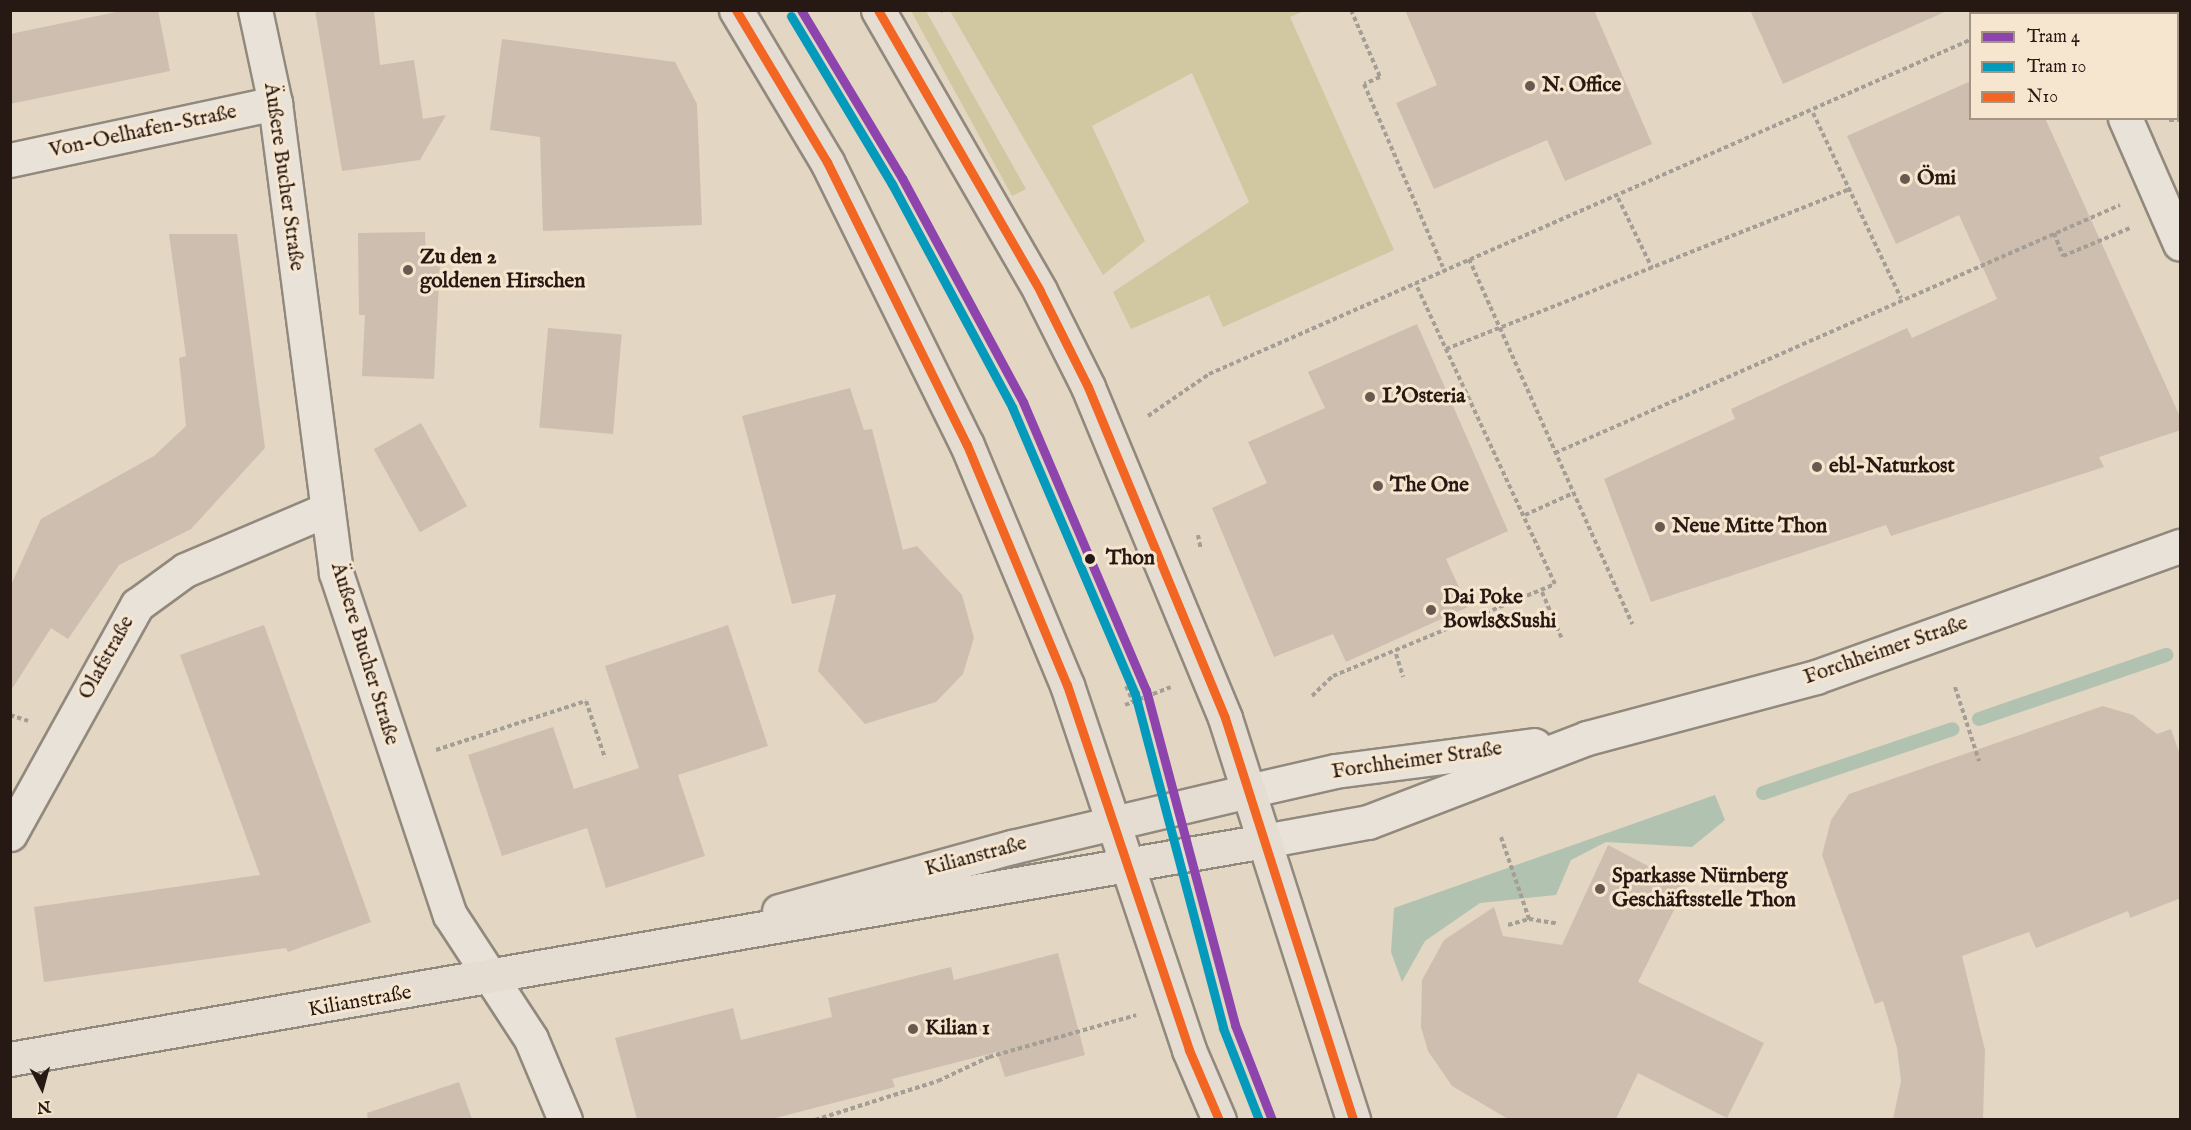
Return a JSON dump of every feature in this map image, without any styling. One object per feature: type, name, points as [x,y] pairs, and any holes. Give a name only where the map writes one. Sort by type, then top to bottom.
[{"type":"main road","points":[[736,10],[827,162],[933,371],[1042,622],[1115,823],[1189,1050],[1219,1119]]},
{"type":"main road","points":[[878,10],[1074,357],[1205,666],[1248,791],[1353,1119]]},
{"type":"main road","name":"Kilianstraße","points":[[709,936],[823,896],[1248,791]]},
{"type":"main road","name":"Forchheimer Straße","points":[[1129,865],[1264,841]]},
{"type":"main road","name":"Kilianstraße","points":[[10,1059],[493,979],[709,936],[1129,865]]},
{"type":"street","name":"Äußere Bucher Straße","points":[[255,10],[275,103],[326,510],[336,573],[450,915],[531,1039],[565,1119]]},
{"type":"street","name":"Von-Oelhafen-Straße","points":[[10,160],[275,103]]},
{"type":"street","points":[[2126,120],[2181,244]]},
{"type":"street","name":"Olafstraße","points":[[10,834],[136,605],[185,570],[326,510]]},
{"type":"street","name":"Forchheimer Straße","points":[[1264,841],[1368,822],[1587,738],[1816,677],[2178,556]]},
{"type":"street","name":"Forchheimer Straße","points":[[1248,791],[1335,771],[1587,738]]},
{"type":"path","points":[[1351,10],[1380,77],[1364,84],[1443,267]]},
{"type":"path","points":[[1149,416],[1209,374],[1416,284],[1443,267],[1469,259],[1618,198],[1813,113],[1969,41]]},
{"type":"path","points":[[1813,113],[1901,298]]},
{"type":"path","points":[[1555,453],[1901,298],[2157,189]]},
{"type":"path","points":[[1446,349],[1848,190]]},
{"type":"path","points":[[1618,198],[1652,268]]},
{"type":"path","points":[[2054,233],[2062,256],[2097,241]]},
{"type":"path","points":[[1469,259],[1571,494],[1632,624]]},
{"type":"path","points":[[1312,696],[1333,676],[1396,654],[1542,592],[1555,584],[1416,284]]},
{"type":"path","points":[[1525,515],[1571,494]]},
{"type":"path","points":[[1542,592],[1562,639]]},
{"type":"path","points":[[1396,654],[1403,677]]},
{"type":"path","points":[[1125,705],[1184,682]]},
{"type":"path","points":[[1126,686],[1133,702]]},
{"type":"path","points":[[1955,687],[1979,761]]},
{"type":"path","points":[[398,763],[586,701],[605,758]]},
{"type":"path","points":[[1501,837],[1528,919]]},
{"type":"path","points":[[1508,925],[1528,919],[1558,924]]},
{"type":"path","points":[[814,1119],[938,1081],[989,1057],[1142,1013]]},
{"type":"shaded area","points":[[911,11],[926,11],[1026,189],[1012,196]]},
{"type":"shaded area","points":[[950,11],[1304,11],[1290,17],[1394,250],[1223,327],[1209,295],[1131,329],[1113,292],[1249,202],[1192,73],[1092,126],[1145,241],[1103,275]]},
{"type":"shaded area","points":[[1715,795],[1725,820],[1692,847],[1606,842],[1571,860],[1556,895],[1480,903],[1425,941],[1402,982],[1391,952],[1394,908]]},
{"type":"building","points":[[126,10],[158,10],[170,71],[10,104],[10,34]]},
{"type":"building","points":[[315,10],[374,10],[380,65],[414,60],[423,119],[446,115],[420,160],[342,171]]},
{"type":"building","name":"N. Office","points":[[1405,10],[1594,10],[1652,144],[1565,181],[1547,140],[1434,189],[1396,103],[1437,85]]},
{"type":"building","points":[[1750,10],[1949,10],[1783,84]]},
{"type":"building","points":[[502,39],[675,62],[697,104],[702,225],[543,231],[540,137],[490,130]]},
{"type":"building","points":[[1969,82],[1969,120],[2046,120],[2181,419],[2181,430],[2099,457],[2104,467],[1891,536],[1886,525],[1651,602],[1604,479],[1735,419],[1731,409],[1907,328],[1912,338],[1997,299],[1959,215],[1896,244],[1847,136]]},
{"type":"building","points":[[425,232],[426,264],[440,264],[434,379],[362,376],[365,315],[359,315],[358,233]]},
{"type":"building","points":[[169,234],[237,234],[265,448],[191,529],[119,565],[68,639],[51,628],[10,692],[10,587],[41,519],[154,456],[186,426],[179,358],[186,356]]},
{"type":"building","name":"The One","points":[[1417,324],[1508,531],[1446,559],[1468,607],[1346,662],[1333,634],[1274,657],[1212,508],[1267,483],[1248,442],[1325,408],[1308,372]]},
{"type":"building","points":[[548,328],[622,334],[613,434],[539,428]]},
{"type":"building","points":[[850,388],[864,430],[872,429],[903,550],[917,546],[962,595],[974,638],[963,674],[936,702],[865,724],[818,671],[836,594],[792,604],[742,416]]},
{"type":"building","points":[[421,423],[467,506],[420,532],[374,449]]},
{"type":"building","points":[[264,625],[371,922],[288,952],[286,948],[44,982],[34,907],[260,875],[180,655]]},
{"type":"building","points":[[728,625],[768,746],[678,775],[705,856],[606,888],[587,828],[502,856],[468,755],[553,727],[574,789],[639,768],[605,666]]},
{"type":"building","points":[[2103,706],[2133,715],[2157,734],[2171,729],[2181,758],[2181,898],[2130,918],[2128,911],[2036,948],[2029,932],[1962,956],[1985,1050],[1983,1119],[1893,1119],[1901,1081],[1897,1048],[1883,1001],[1875,1004],[1822,855],[1831,820],[1849,794]]},
{"type":"building","points":[[1608,845],[1686,886],[1638,982],[1764,1043],[1727,1118],[1638,1073],[1616,1119],[1508,1119],[1452,1086],[1428,1051],[1421,1027],[1422,980],[1444,940],[1494,907],[1503,936],[1562,945]]},
{"type":"building","name":"Kilian 1","points":[[1058,953],[1085,1055],[1005,1077],[997,1052],[892,1079],[895,1087],[772,1119],[637,1119],[615,1038],[733,1008],[741,1040],[832,1017],[828,998],[951,967],[954,980]]},
{"type":"building","points":[[459,1082],[472,1119],[368,1119],[367,1113]]},
{"type":"waterway","points":[[1979,719],[2166,655]]},
{"type":"waterway","points":[[1763,793],[1953,729]]},
{"type":"tram line","name":"4","points":[[801,10],[902,178],[1023,402],[1146,690],[1235,1025],[1272,1120]]},
{"type":"tram line","name":"10","points":[[791,16],[892,184],[1012,407],[1135,694],[1223,1028],[1259,1120]]},
{"type":"transit line","name":"N10","points":[[736,10],[827,162],[967,445],[1067,685],[1189,1050],[1219,1120]]},
{"type":"transit line","name":"N10","points":[[878,10],[1040,291],[1088,387],[1225,718],[1353,1120]]},
{"type":"place","name":"N. Office","points":[[1530,86]]},
{"type":"place","name":"Ömi","points":[[1905,179]]},
{"type":"place","name":"Zu den 2 goldenen Hirschen","points":[[408,270]]},
{"type":"place","name":"L'Osteria","points":[[1370,397]]},
{"type":"place","name":"ebl-Naturkost","points":[[1817,467]]},
{"type":"place","name":"The One","points":[[1378,486]]},
{"type":"place","name":"Neue Mitte Thon","points":[[1660,527]]},
{"type":"place","name":"Thon","points":[[1090,559]]},
{"type":"place","name":"Dai Poke Bowls&Sushi","points":[[1431,610]]},
{"type":"place","name":"Sparkasse Nürnberg Geschäftsstelle Thon","points":[[1600,889]]},
{"type":"place","name":"Kilian 1","points":[[913,1029]]}]
